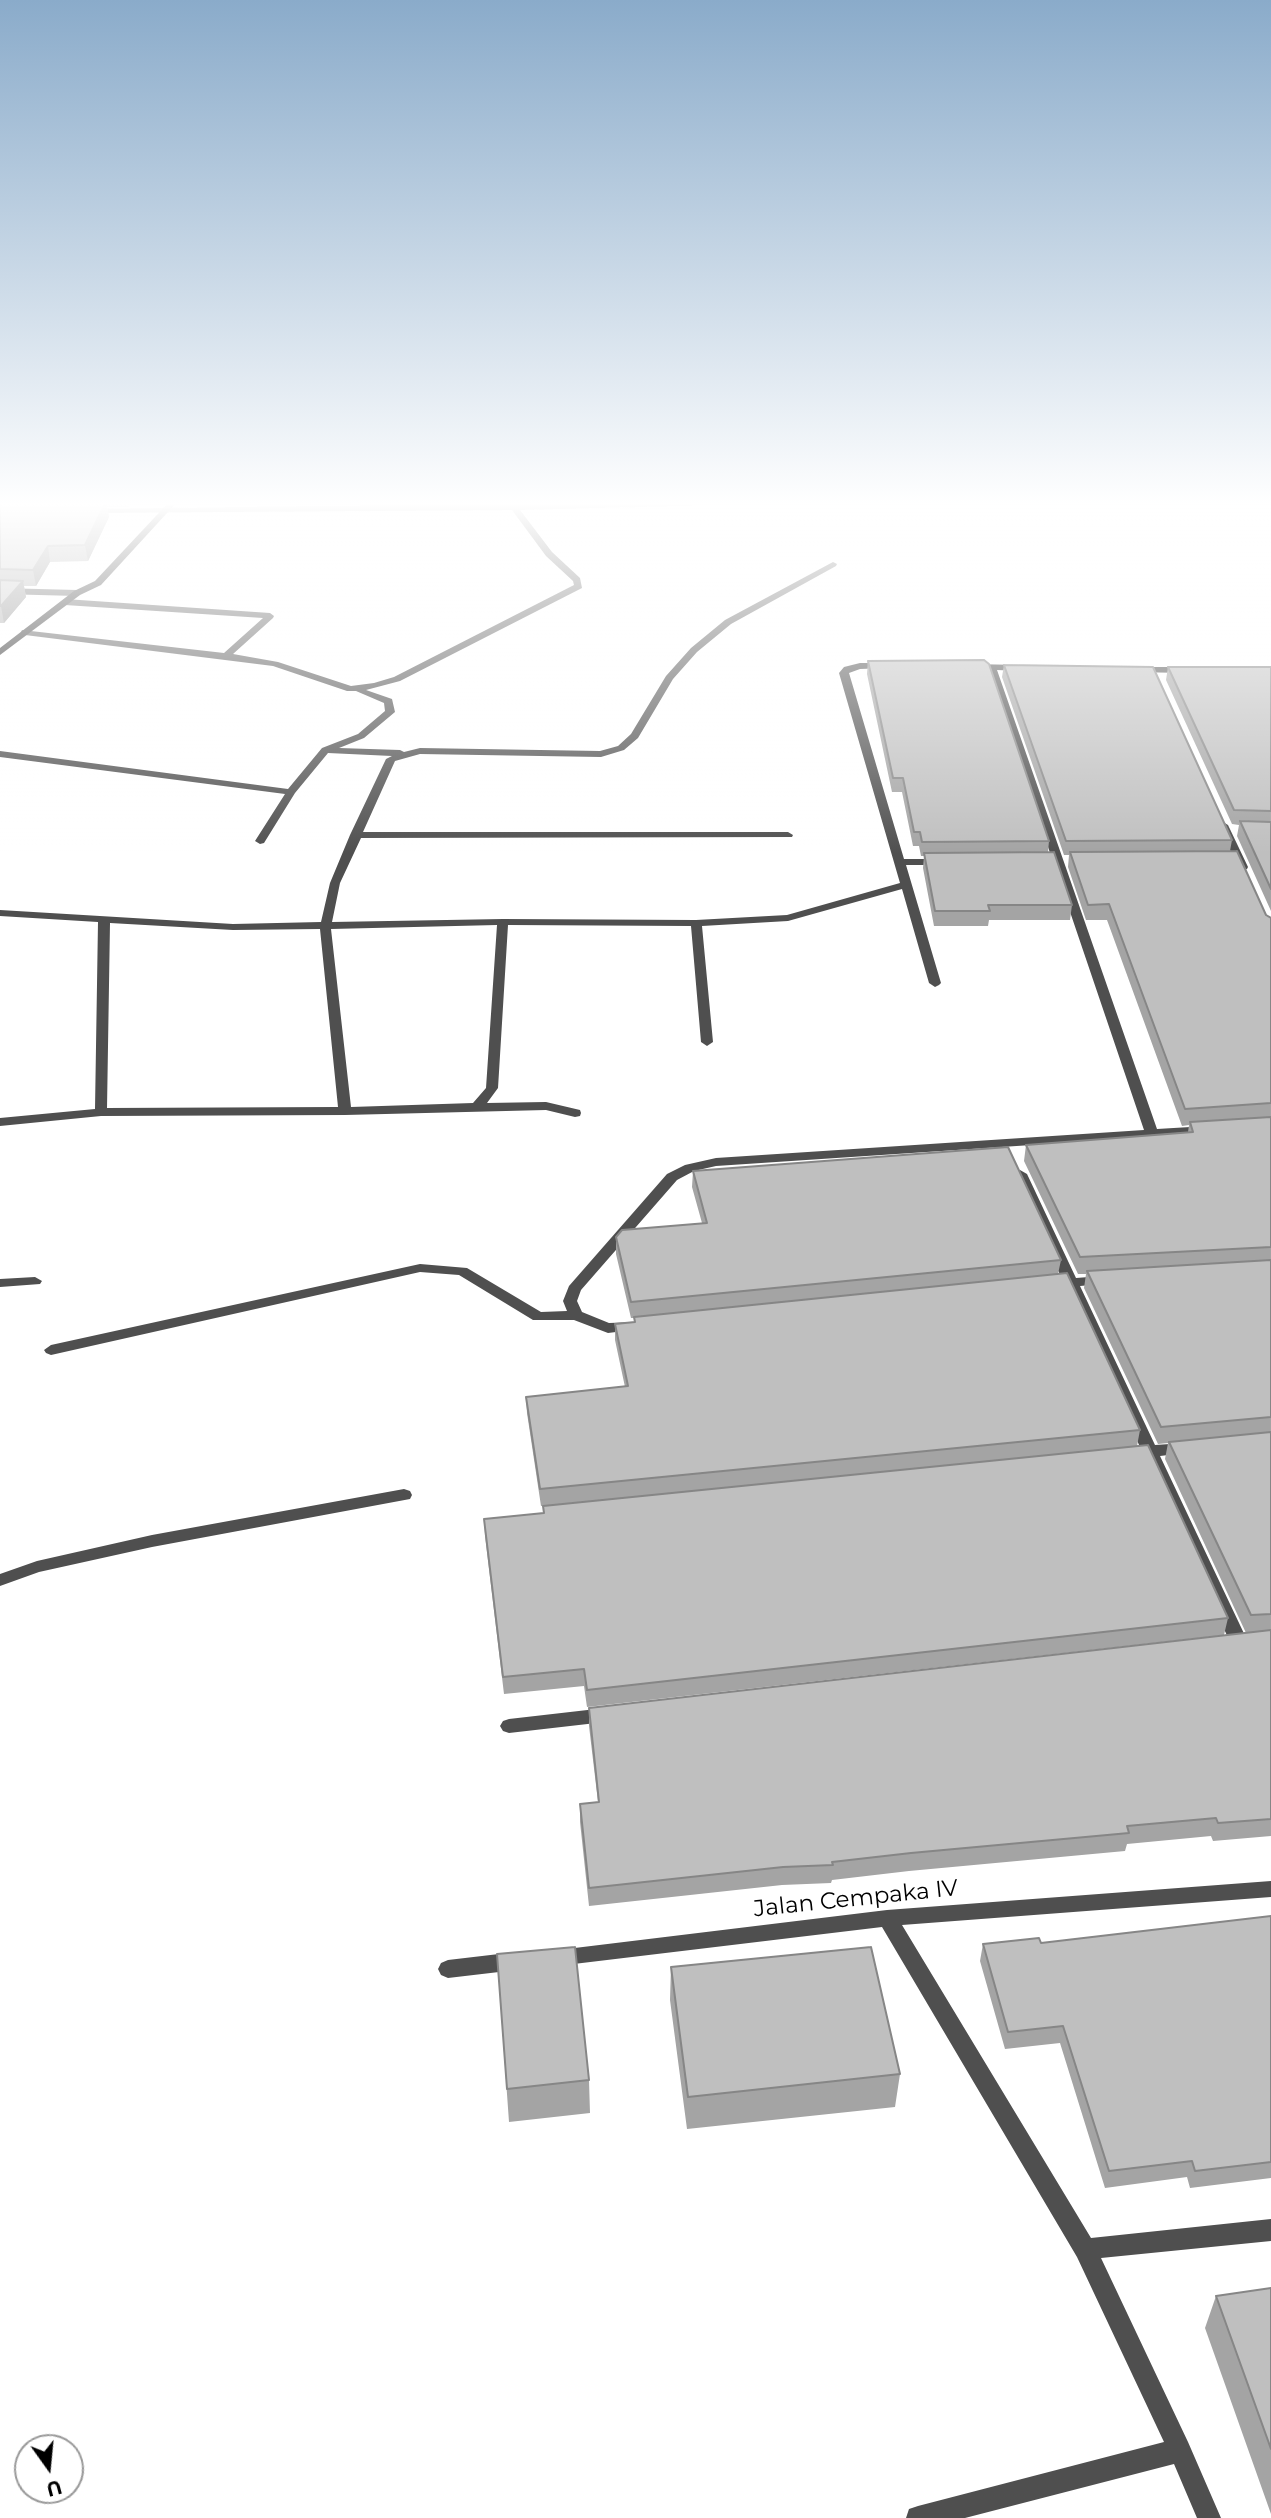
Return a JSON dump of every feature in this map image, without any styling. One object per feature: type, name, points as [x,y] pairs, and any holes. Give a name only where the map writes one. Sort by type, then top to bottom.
[{"type":"street","points":[[3,648],[43,619]]},
{"type":"street","points":[[226,656],[267,619]]},
{"type":"street","points":[[353,689],[397,679],[515,619]]},
{"type":"street","points":[[325,750],[405,754],[443,751],[601,754],[621,748],[635,736],[669,678],[694,650],[734,619]]},
{"type":"street","points":[[25,632],[275,664],[389,701],[390,712],[361,736],[325,750],[290,792],[260,841]]},
{"type":"street","points":[[892,666],[860,666],[844,673],[902,862],[904,885],[916,915],[935,983]]},
{"type":"street","points":[[954,667],[1031,668]]},
{"type":"street","points":[[990,667],[1152,1134]]},
{"type":"street","points":[[1127,670],[1193,671]]},
{"type":"street","points":[[1154,670],[1160,682]]},
{"type":"street","points":[[0,754],[290,792]]},
{"type":"street","points":[[345,1111],[325,927],[335,883],[355,835],[391,759],[405,754]]},
{"type":"street","points":[[1220,818],[1231,830],[1240,860],[1251,883]]},
{"type":"street","points":[[355,835],[788,835]]},
{"type":"street","points":[[1226,860],[1240,860]]},
{"type":"street","points":[[1046,861],[1073,861]]},
{"type":"street","points":[[902,862],[954,862]]},
{"type":"street","points":[[0,913],[233,927],[503,922],[696,923],[788,918],[904,885]]},
{"type":"street","points":[[101,1112],[104,919]]},
{"type":"street","points":[[477,1107],[492,1088],[503,922]]},
{"type":"street","points":[[696,923],[707,1042]]},
{"type":"street","points":[[0,1122],[101,1112],[345,1111],[546,1106],[575,1113]]},
{"type":"street","points":[[576,1315],[570,1301],[574,1289],[672,1177],[690,1168],[716,1162],[1007,1145],[1218,1129]]},
{"type":"street","points":[[1007,1145],[1151,1451],[1232,1642],[1260,1640]]},
{"type":"street","points":[[51,1350],[420,1268],[462,1271],[538,1317],[576,1315],[608,1328],[649,1324]]},
{"type":"street","points":[[1031,1286],[1112,1280]]},
{"type":"street","points":[[0,1283],[35,1281]]},
{"type":"street","points":[[1110,1455],[1205,1446]]},
{"type":"street","points":[[0,1580],[37,1567],[152,1541],[404,1495]]},
{"type":"street","points":[[509,1726],[619,1713]]},
{"type":"street","name":"Jalan Cempaka IV","points":[[448,1969],[887,1918],[1271,1889]]},
{"type":"street","points":[[887,1918],[1085,2249],[1180,2450],[1209,2518]]},
{"type":"street","points":[[1085,2249],[1271,2230]]},
{"type":"street","points":[[918,2518],[1180,2450]]},
{"type":"building","points":[[984,660],[989,664],[1049,841],[922,842],[920,832],[914,832],[903,778],[893,778],[868,661]]},
{"type":"building","points":[[1004,665],[1153,667],[1232,840],[1066,841]]},
{"type":"building","points":[[1168,667],[1271,667],[1271,811],[1234,810]]},
{"type":"building","points":[[1240,821],[1271,822],[1271,889]]},
{"type":"building","points":[[1237,851],[1266,915],[1271,918],[1271,1103],[1185,1109],[1109,904],[1088,905],[1070,852]]},
{"type":"building","points":[[1054,852],[1072,905],[988,905],[990,911],[935,911],[924,853]]},
{"type":"building","points":[[1271,1117],[1271,1247],[1080,1257],[1026,1145],[1193,1132],[1190,1122]]},
{"type":"building","points":[[1008,1147],[1061,1260],[631,1302],[616,1237],[622,1230],[707,1223],[693,1171]]},
{"type":"building","points":[[1271,1260],[1271,1417],[1161,1427],[1087,1271]]},
{"type":"building","points":[[1067,1273],[1140,1430],[540,1489],[526,1397],[628,1386],[615,1324],[635,1322],[634,1317]]},
{"type":"building","points":[[1271,1432],[1271,1614],[1251,1615],[1169,1442]]},
{"type":"building","points":[[1148,1445],[1228,1618],[587,1690],[584,1669],[503,1677],[484,1519],[544,1513],[543,1506]]},
{"type":"building","points":[[1271,1630],[1271,1819],[1218,1823],[1216,1818],[1127,1826],[1129,1833],[911,1853],[832,1862],[833,1865],[783,1867],[589,1888],[580,1804],[599,1802],[589,1708]]},
{"type":"building","points":[[1271,1916],[1271,2162],[1195,2171],[1192,2161],[1109,2171],[1063,2026],[1008,2032],[983,1944],[1039,1938],[1041,1943]]},
{"type":"building","points":[[575,1947],[589,2080],[507,2089],[497,1954]]},
{"type":"building","points":[[871,1947],[900,2074],[688,2097],[671,1967]]},
{"type":"building","points":[[1271,2288],[1271,2449],[1216,2296]]}]
